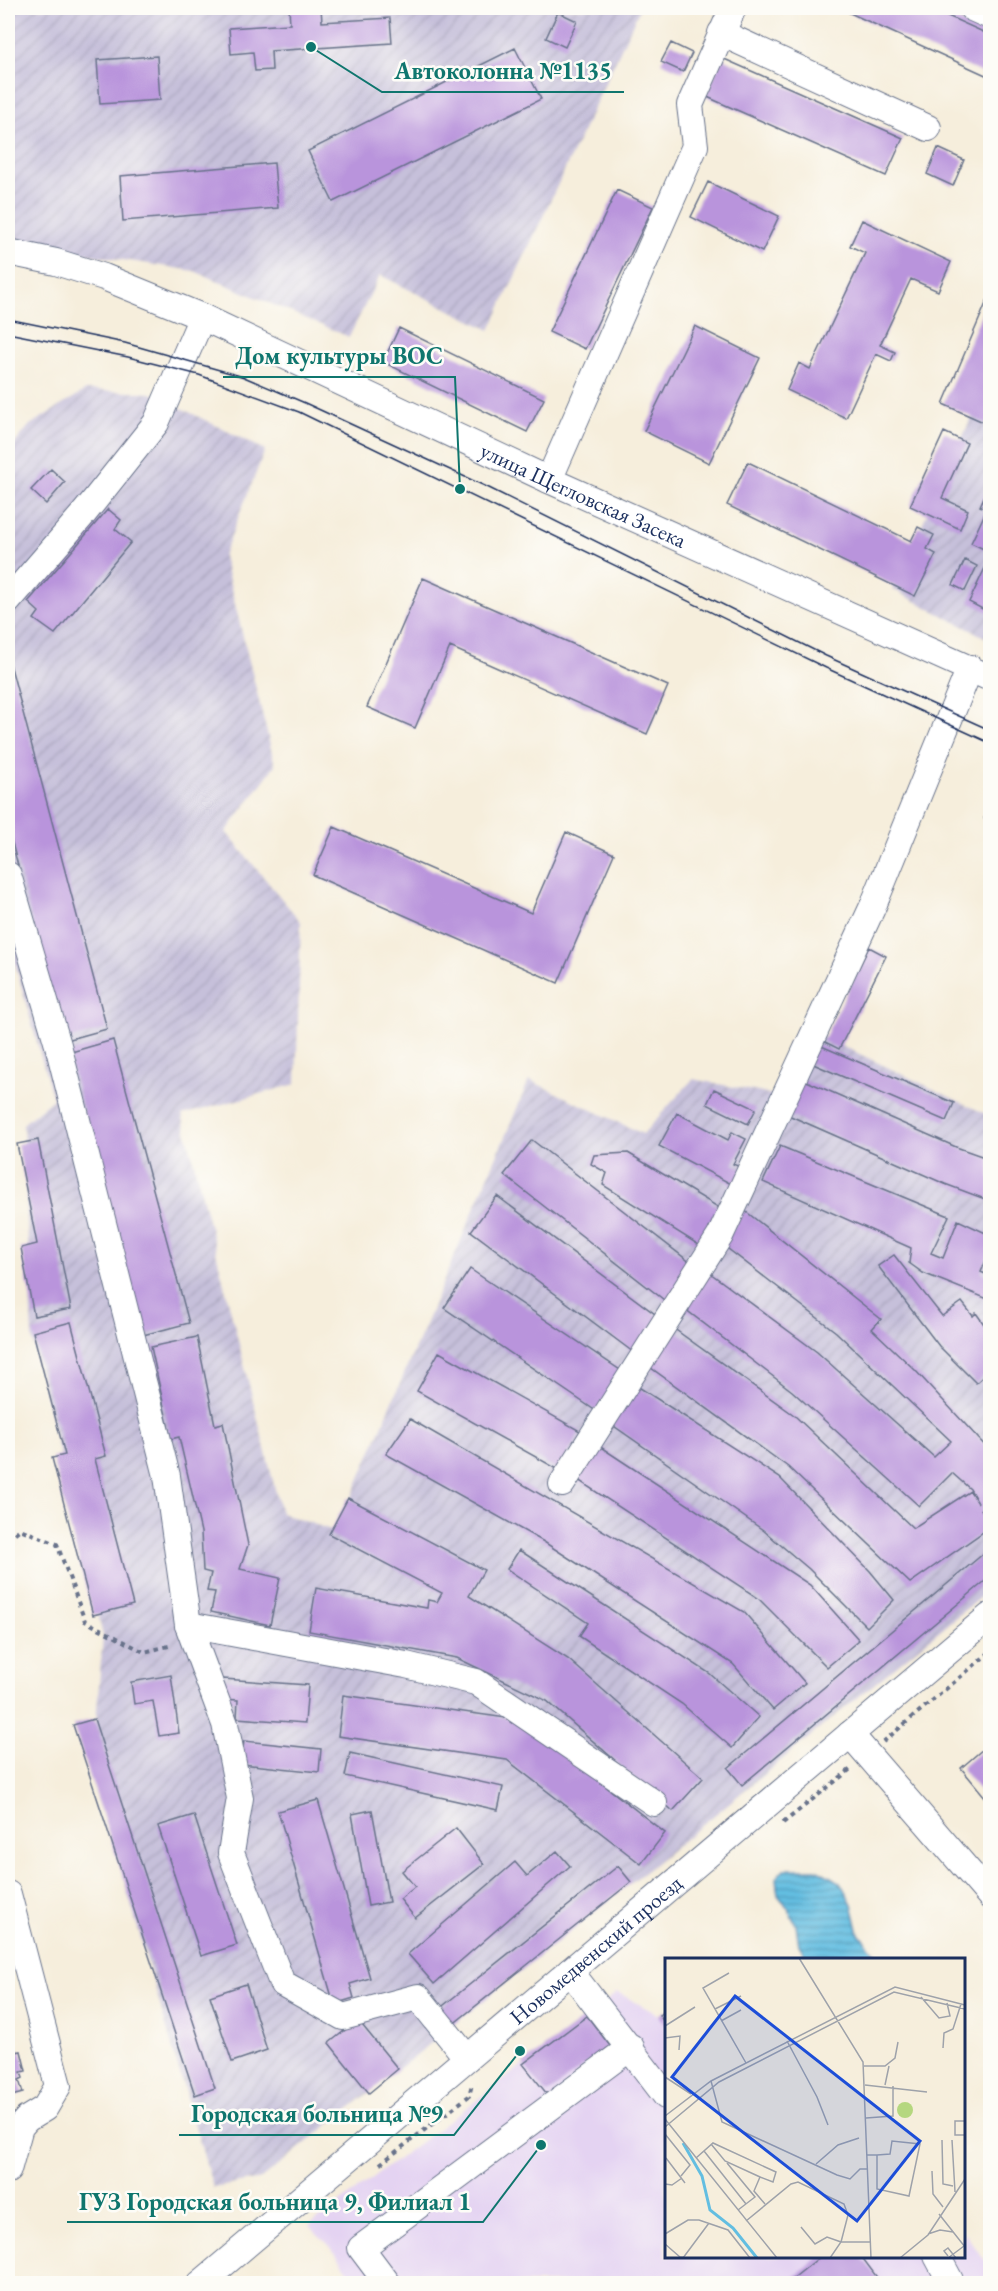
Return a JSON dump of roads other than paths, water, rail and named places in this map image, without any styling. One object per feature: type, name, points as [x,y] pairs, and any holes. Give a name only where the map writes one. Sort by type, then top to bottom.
[{"type":"street","points":[[549,480],[695,146],[690,105],[733,8]]},
{"type":"street","points":[[972,8],[990,16]]},
{"type":"street","points":[[721,33],[928,128]]},
{"type":"street","name":"улица Щегловская Засека","points":[[8,252],[56,262],[104,277],[202,317],[549,480],[980,673]]},
{"type":"street","points":[[8,601],[85,512],[156,423],[202,317]]},
{"type":"street","points":[[562,1484],[720,1236],[980,673]]},
{"type":"street","points":[[8,875],[58,1045],[167,1476],[191,1632],[225,1724],[240,1798],[231,1853],[282,1983],[343,2017],[418,1997],[467,2058]]},
{"type":"street","name":"Новомедвенский проезд","points":[[200,2283],[990,1616]]},
{"type":"street","points":[[191,1632],[406,1665],[476,1682],[654,1803]]},
{"type":"street","points":[[850,1734],[990,1896]]},
{"type":"street","points":[[8,1894],[58,2086],[45,2108],[20,2127],[8,2170]]},
{"type":"street","points":[[570,1971],[665,2095]]},
{"type":"street","points":[[388,2283],[361,2248],[631,2048]]},
{"type":"street","points":[[938,2258],[952,2283]]},
{"type":"water","points":[[784,1869],[816,1869],[840,1882],[852,1904],[859,1934],[879,1958],[807,1958],[799,1945],[796,1925],[788,1908],[778,1895],[776,1878]]},
{"type":"tram line","points":[[8,319],[125,343],[244,377],[487,487],[826,656],[990,730]]},
{"type":"tram line","points":[[8,333],[128,357],[199,375],[299,412],[826,668],[990,743]]},
{"type":"place","name":"Автоколонна №1135","points":[[311,47]]},
{"type":"place","name":"Дом культуры ВОС","points":[[460,489]]},
{"type":"place","name":"Городская больница №9","points":[[520,2051]]},
{"type":"place","name":"ГУЗ Городская больница 9, Филиал 1","points":[[541,2145]]}]
